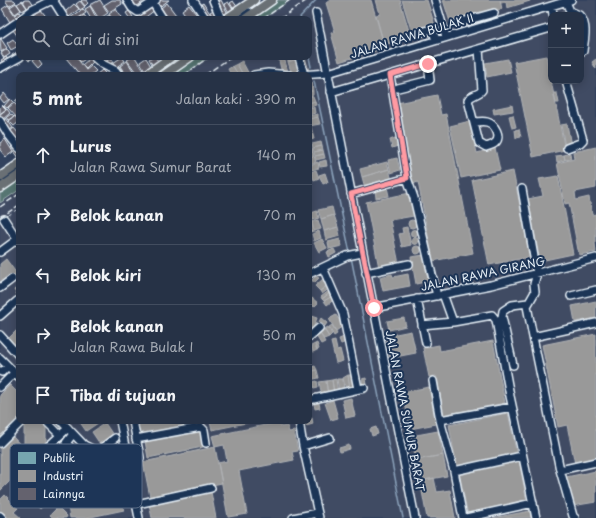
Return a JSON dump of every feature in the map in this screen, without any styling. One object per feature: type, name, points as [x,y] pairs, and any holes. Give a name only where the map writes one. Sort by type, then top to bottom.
[{"type":"main road","points":[[230,16],[254,0]]},
{"type":"main road","points":[[249,16],[272,0]]},
{"type":"main road","points":[[150,72],[167,60]]},
{"type":"main road","points":[[168,72],[186,60]]},
{"type":"main road","points":[[0,177],[16,166]]},
{"type":"main road","points":[[0,188],[16,177]]},
{"type":"street","points":[[25,16],[32,10],[53,0],[63,16]]},
{"type":"street","points":[[127,0],[132,8],[138,12],[153,1],[161,16]]},
{"type":"street","points":[[193,0],[204,16]]},
{"type":"street","points":[[213,0],[220,16]]},
{"type":"street","points":[[243,16],[265,0]]},
{"type":"street","points":[[435,0],[446,37]]},
{"type":"street","points":[[569,1],[570,11],[572,12]]},
{"type":"street","name":"JALAN RAWA BULAK II","points":[[312,74],[328,73],[569,1]]},
{"type":"street","points":[[552,6],[553,12]]},
{"type":"street","name":"JALAN RAWA SUMUR BARAT","points":[[316,13],[351,194],[359,254],[366,273],[374,308],[415,518]]},
{"type":"street","points":[[458,23],[492,14],[492,24]]},
{"type":"street","points":[[584,22],[584,51]]},
{"type":"street","points":[[0,34],[16,23]]},
{"type":"street","points":[[418,33],[432,29],[436,40]]},
{"type":"street","points":[[332,92],[548,29]]},
{"type":"street","points":[[474,122],[468,100],[470,97],[481,92],[482,90],[479,49]]},
{"type":"street","points":[[0,68],[16,59]]},
{"type":"street","points":[[97,60],[117,72]]},
{"type":"street","points":[[164,72],[182,60]]},
{"type":"street","points":[[300,60],[303,72]]},
{"type":"street","points":[[398,88],[430,80],[428,64]]},
{"type":"street","points":[[390,75],[407,178],[414,198],[440,295],[454,322]]},
{"type":"street","points":[[567,84],[582,140],[580,143],[567,148]]},
{"type":"street","points":[[0,121],[16,144]]},
{"type":"street","points":[[0,183],[16,172]]},
{"type":"street","points":[[351,194],[407,178]]},
{"type":"street","points":[[522,188],[536,274],[534,284],[535,292],[528,303],[527,309],[560,470],[573,516],[575,518]]},
{"type":"street","points":[[4,219],[16,236]]},
{"type":"street","points":[[0,252],[16,240]]},
{"type":"street","points":[[312,273],[347,256],[359,254]]},
{"type":"street","name":"JALAN RAWA GIRANG","points":[[374,308],[491,285],[596,258]]},
{"type":"street","points":[[366,273],[409,264]]},
{"type":"street","points":[[312,399],[361,388],[343,314],[323,268]]},
{"type":"street","points":[[0,288],[12,279]]},
{"type":"street","points":[[571,296],[596,290]]},
{"type":"street","points":[[417,299],[426,343]]},
{"type":"street","points":[[0,316],[16,302]]},
{"type":"street","points":[[513,364],[502,316],[503,310],[512,305],[528,303]]},
{"type":"street","points":[[422,325],[454,322],[492,315],[495,317],[512,407],[536,518]]},
{"type":"street","points":[[533,337],[596,323]]},
{"type":"street","points":[[312,334],[319,328]]},
{"type":"street","points":[[0,334],[16,353]]},
{"type":"street","points":[[0,358],[16,374]]},
{"type":"street","points":[[1,373],[8,366]]},
{"type":"street","points":[[0,387],[16,376]]},
{"type":"street","points":[[433,381],[440,420],[454,470],[463,518]]},
{"type":"street","points":[[440,420],[512,407]]},
{"type":"street","points":[[0,442],[19,424]]},
{"type":"street","points":[[49,424],[60,435]]},
{"type":"street","points":[[64,424],[83,444]]},
{"type":"street","points":[[121,424],[124,444]]},
{"type":"street","points":[[134,424],[137,444]]},
{"type":"street","points":[[293,518],[319,516],[299,424]]},
{"type":"street","points":[[136,439],[201,427],[204,430],[206,443]]},
{"type":"street","points":[[51,444],[68,428]]},
{"type":"street","points":[[67,444],[66,443],[73,434]]},
{"type":"street","points":[[107,444],[115,438]]},
{"type":"street","points":[[303,446],[330,438]]},
{"type":"street","points":[[454,470],[522,456]]},
{"type":"street","points":[[560,470],[596,462]]},
{"type":"street","points":[[142,503],[211,488]]},
{"type":"street","points":[[466,518],[533,503]]},
{"type":"street","points":[[138,508],[139,518]]},
{"type":"path","points":[[4,219],[16,210]]},
{"type":"shaded area","points":[[290,0],[596,0],[596,518],[0,518],[0,222],[16,211],[16,424],[312,424],[312,72],[188,72],[205,60],[312,60],[312,16],[267,16]]},
{"type":"shaded area","points":[[16,192],[16,210],[0,222],[0,203]]},
{"type":"green space","points":[[272,0],[290,0],[267,16],[249,16]]},
{"type":"green space","points":[[186,60],[205,60],[188,72],[168,72]]},
{"type":"green space","points":[[16,177],[16,192],[0,203],[0,188]]},
{"type":"building: Publik","points":[[172,60],[179,60],[166,70],[165,69],[160,72],[159,70]]},
{"type":"building: Industri","points":[[330,0],[371,0],[385,48],[339,62],[331,33],[335,32],[326,3]]},
{"type":"building: Industri","points":[[376,0],[400,0],[409,31],[405,32],[407,38],[384,45],[376,15],[380,14]]},
{"type":"building: Industri","points":[[402,0],[427,0],[435,26],[412,33]]},
{"type":"building: Industri","points":[[443,0],[500,0],[502,9],[451,25]]},
{"type":"building: Industri","points":[[500,0],[530,1],[507,8],[506,2],[501,3]]},
{"type":"building: Industri","points":[[546,56],[548,66],[548,84],[552,84],[565,150],[533,157],[514,62]]},
{"type":"building: Industri","points":[[508,59],[511,72],[487,77],[485,63]]},
{"type":"building: Industri","points":[[596,59],[596,69],[592,62]]},
{"type":"building: Industri","points":[[279,60],[285,60],[288,72],[282,72]]},
{"type":"building: Industri","points":[[298,60],[301,72],[291,72],[288,62]]},
{"type":"building: Industri","points":[[301,60],[306,60],[309,71],[305,72]]},
{"type":"building: Industri","points":[[242,61],[248,72],[241,72],[237,64]]},
{"type":"building: Industri","points":[[237,64],[241,72],[236,72],[233,66]]},
{"type":"building: Industri","points":[[233,66],[236,72],[230,72],[228,69]]},
{"type":"building: Industri","points":[[554,93],[557,93],[559,103],[556,103]]},
{"type":"building: Industri","points":[[437,95],[441,115],[446,114],[473,253],[433,261],[418,182],[413,184],[397,103]]},
{"type":"building: Industri","points":[[312,96],[315,101],[312,102]]},
{"type":"building: Industri","points":[[315,101],[316,105],[312,106],[312,102]]},
{"type":"building: Industri","points":[[512,105],[513,111],[494,114],[493,109]]},
{"type":"building: Industri","points":[[312,107],[314,107],[315,113],[312,114]]},
{"type":"building: Industri","points":[[318,114],[318,117],[312,118],[312,115]]},
{"type":"building: Industri","points":[[513,115],[516,127],[512,128],[509,116]]},
{"type":"building: Industri","points":[[318,117],[320,124],[312,125],[312,118]]},
{"type":"building: Industri","points":[[470,121],[477,153],[495,148],[500,170],[461,178],[450,126]]},
{"type":"building: Industri","points":[[567,124],[571,146],[565,147],[561,125]]},
{"type":"building: Industri","points":[[519,129],[521,137],[516,138],[515,130]]},
{"type":"building: Industri","points":[[395,138],[398,146],[392,148],[390,140]]},
{"type":"building: Industri","points":[[321,142],[322,146],[313,148],[312,144]]},
{"type":"building: Industri","points":[[322,146],[323,150],[314,152],[313,148]]},
{"type":"building: Industri","points":[[596,147],[596,188],[575,192],[576,200],[589,197],[592,215],[596,214],[596,252],[579,255],[569,203],[565,204],[557,163],[574,159],[573,152]]},
{"type":"building: Industri","points":[[323,150],[324,154],[315,156],[314,152]]},
{"type":"building: Industri","points":[[570,153],[571,159],[565,160],[564,155]]},
{"type":"building: Industri","points":[[324,154],[325,158],[316,160],[315,156]]},
{"type":"building: Industri","points":[[564,155],[565,160],[557,162],[556,156]]},
{"type":"building: Industri","points":[[312,156],[314,156],[316,162],[312,163]]},
{"type":"building: Industri","points":[[397,158],[400,170],[391,173],[388,160]]},
{"type":"building: Industri","points":[[326,160],[327,166],[320,167],[319,162]]},
{"type":"building: Industri","points":[[318,162],[319,168],[312,170],[312,164]]},
{"type":"building: Industri","points":[[387,162],[389,169],[362,177],[360,169]]},
{"type":"building: Industri","points":[[389,169],[392,181],[365,188],[362,177]]},
{"type":"building: Industri","points":[[316,170],[319,178],[314,180],[312,172]]},
{"type":"building: Industri","points":[[513,171],[530,257],[489,265],[472,180]]},
{"type":"building: Industri","points":[[325,173],[328,182],[323,184],[319,175]]},
{"type":"building: Industri","points":[[558,176],[573,254],[540,261],[528,199],[543,196],[539,179]]},
{"type":"building: Industri","points":[[387,187],[389,196],[376,198],[375,190]]},
{"type":"building: Industri","points":[[410,193],[414,216],[390,220],[399,264],[379,268],[366,202]]},
{"type":"building: Industri","points":[[332,207],[334,215],[321,219],[318,210]]},
{"type":"building: Industri","points":[[317,211],[319,218],[313,220],[312,213]]},
{"type":"building: Industri","points":[[334,215],[338,227],[324,231],[321,219]]},
{"type":"building: Industri","points":[[318,220],[321,229],[314,231],[312,222]]},
{"type":"building: Industri","points":[[412,220],[415,221],[415,227],[412,228],[409,227],[408,224],[409,221]]},
{"type":"building: Industri","points":[[338,227],[340,236],[326,240],[324,231]]},
{"type":"building: Industri","points":[[407,227],[411,245],[402,247],[399,234],[403,233],[402,228]]},
{"type":"building: Industri","points":[[414,229],[417,230],[417,236],[414,237],[411,236],[410,233],[411,230]]},
{"type":"building: Industri","points":[[319,231],[321,238],[314,241],[312,234]]},
{"type":"building: Industri","points":[[415,238],[418,241],[415,244],[412,241]]},
{"type":"building: Industri","points":[[322,239],[327,248],[319,252],[314,243]]},
{"type":"building: Industri","points":[[340,239],[342,246],[329,249],[328,242]]},
{"type":"building: Industri","points":[[417,246],[420,247],[420,253],[417,254],[414,253],[413,250],[414,247]]},
{"type":"building: Industri","points":[[334,249],[336,253],[329,257],[327,252]]},
{"type":"building: Industri","points":[[424,255],[429,281],[416,284],[411,257]]},
{"type":"building: Industri","points":[[6,259],[16,275],[0,286],[0,264]]},
{"type":"building: Industri","points":[[392,274],[393,277],[408,274],[410,286],[383,291],[380,277]]},
{"type":"building: Industri","points":[[316,276],[319,278],[314,283],[312,280]]},
{"type":"building: Industri","points":[[323,279],[328,285],[320,291],[315,286]]},
{"type":"building: Industri","points":[[328,285],[330,288],[322,294],[320,291]]},
{"type":"building: Industri","points":[[330,290],[331,292],[322,299],[321,297]]},
{"type":"building: Industri","points":[[331,292],[334,295],[324,301],[322,299]]},
{"type":"building: Industri","points":[[334,295],[336,298],[327,305],[324,301]]},
{"type":"building: Industri","points":[[312,298],[318,303],[314,307],[312,305]]},
{"type":"building: Industri","points":[[596,301],[596,318],[575,322],[572,306]]},
{"type":"building: Industri","points":[[336,315],[343,326],[336,331],[329,319]]},
{"type":"building: Industri","points":[[312,316],[317,318],[312,328]]},
{"type":"building: Industri","points":[[321,318],[327,323],[325,326],[319,322]]},
{"type":"building: Industri","points":[[404,318],[406,326],[389,330],[387,321]]},
{"type":"building: Industri","points":[[332,325],[337,334],[334,336],[329,327]]},
{"type":"building: Industri","points":[[328,327],[332,334],[329,337],[324,329]]},
{"type":"building: Industri","points":[[324,329],[329,337],[324,339],[319,332]]},
{"type":"building: Industri","points":[[16,331],[16,345],[9,338]]},
{"type":"building: Industri","points":[[411,331],[416,353],[390,358],[386,336]]},
{"type":"building: Industri","points":[[319,332],[325,342],[321,344],[315,334]]},
{"type":"building: Industri","points":[[596,334],[596,460],[575,464],[567,425],[558,427],[542,345]]},
{"type":"building: Industri","points":[[344,337],[346,342],[341,344],[339,339]]},
{"type":"building: Industri","points":[[335,341],[337,350],[340,349],[343,361],[336,363],[331,342]]},
{"type":"building: Industri","points":[[493,341],[505,403],[444,415],[436,376],[429,377],[423,348],[439,345],[440,351]]},
{"type":"building: Industri","points":[[317,343],[319,349],[317,350],[315,344]]},
{"type":"building: Industri","points":[[315,344],[317,350],[313,352],[312,346]]},
{"type":"building: Industri","points":[[315,366],[317,370],[312,371],[312,367]]},
{"type":"building: Industri","points":[[317,370],[319,378],[312,379],[312,371]]},
{"type":"building: Industri","points":[[348,375],[353,375],[355,388],[350,389]]},
{"type":"building: Industri","points":[[348,375],[350,389],[346,390],[343,378]]},
{"type":"building: Industri","points":[[366,378],[367,385],[363,386],[362,379]]},
{"type":"building: Industri","points":[[336,379],[338,393],[334,393],[332,380]]},
{"type":"building: Industri","points":[[337,379],[343,379],[344,391],[339,392]]},
{"type":"building: Industri","points":[[332,380],[334,393],[328,395],[326,381]]},
{"type":"building: Industri","points":[[317,381],[318,387],[314,388],[313,382]]},
{"type":"building: Industri","points":[[326,381],[328,395],[322,396],[319,382]]},
{"type":"building: Industri","points":[[10,385],[16,391],[16,424],[0,440],[0,395]]},
{"type":"building: Industri","points":[[429,387],[436,424],[410,429],[403,392]]},
{"type":"building: Industri","points":[[351,398],[355,416],[346,418],[342,400]]},
{"type":"building: Industri","points":[[333,400],[338,418],[331,420],[325,403]]},
{"type":"building: Industri","points":[[319,403],[320,408],[315,409],[314,404]]},
{"type":"building: Industri","points":[[508,413],[517,456],[457,468],[449,425]]},
{"type":"building: Industri","points":[[312,418],[313,424],[306,426],[305,424],[312,424]]},
{"type":"building: Industri","points":[[24,424],[46,424],[46,444],[24,444]]},
{"type":"building: Industri","points":[[81,424],[96,424],[86,431]]},
{"type":"building: Industri","points":[[106,424],[113,435],[100,444],[92,432]]},
{"type":"building: Industri","points":[[138,424],[195,424],[140,435]]},
{"type":"building: Industri","points":[[211,424],[241,424],[212,430]]},
{"type":"building: Industri","points":[[270,424],[280,424],[281,427],[287,426],[289,432],[294,431],[298,451],[292,452],[294,460],[239,471],[247,514],[228,517],[218,463],[227,461],[224,445],[215,447],[212,436]]},
{"type":"building: Industri","points":[[376,427],[378,434],[372,436],[370,429]]},
{"type":"building: Industri","points":[[200,430],[203,447],[148,458],[145,441]]},
{"type":"building: Industri","points":[[438,431],[443,455],[416,460],[411,436]]},
{"type":"building: Industri","points":[[12,436],[20,444],[10,444],[10,481],[0,491],[0,448]]},
{"type":"building: Industri","points":[[349,445],[350,449],[340,452],[339,448]]},
{"type":"building: Industri","points":[[215,447],[222,483],[150,497],[143,462]]},
{"type":"building: Industri","points":[[443,455],[447,476],[420,481],[416,460]]},
{"type":"building: Industri","points":[[519,460],[527,503],[468,515],[459,472]]},
{"type":"building: Industri","points":[[596,471],[596,502],[572,506],[566,477]]},
{"type":"building: Industri","points":[[434,478],[437,492],[450,490],[455,518],[427,518],[420,481]]},
{"type":"building: Industri","points":[[211,492],[216,518],[152,518],[149,504]]},
{"type":"building: Industri","points":[[5,495],[10,500],[10,508],[18,508],[14,512],[21,518],[5,518],[0,513],[0,500]]},
{"type":"building: Industri","points":[[57,508],[59,508],[67,516],[66,518],[53,518],[50,515]]},
{"type":"building: Industri","points":[[68,508],[124,508],[124,510],[86,518],[70,518]]},
{"type":"building: Industri","points":[[530,511],[531,518],[493,518]]},
{"type":"building: Lainnya","points":[[5,0],[14,0],[16,2],[9,6]]},
{"type":"building: Lainnya","points":[[29,0],[33,6],[28,9],[23,1]]},
{"type":"building: Lainnya","points":[[86,0],[88,3],[85,6],[81,1]]},
{"type":"building: Lainnya","points":[[100,0],[108,13],[104,16],[97,16],[90,5]]},
{"type":"building: Lainnya","points":[[112,0],[120,0],[122,4],[109,12],[104,5]]},
{"type":"building: Lainnya","points":[[145,0],[135,8],[130,1]]},
{"type":"building: Lainnya","points":[[159,0],[169,0],[158,8],[155,3]]},
{"type":"building: Lainnya","points":[[221,0],[228,14],[224,16],[217,1]]},
{"type":"building: Lainnya","points":[[22,1],[27,8],[22,11],[17,4]]},
{"type":"building: Lainnya","points":[[80,1],[85,7],[80,10],[76,4]]},
{"type":"building: Lainnya","points":[[233,1],[238,8],[234,10],[230,3]]},
{"type":"building: Lainnya","points":[[228,2],[234,11],[230,14],[224,4]]},
{"type":"building: Lainnya","points":[[16,3],[21,10],[15,14],[10,7]]},
{"type":"building: Lainnya","points":[[167,3],[176,15],[167,16],[161,8]]},
{"type":"building: Lainnya","points":[[203,3],[211,15],[206,16],[199,6]]},
{"type":"building: Lainnya","points":[[74,4],[79,9],[70,16],[68,16],[65,12]]},
{"type":"building: Lainnya","points":[[8,5],[16,17],[16,21],[11,24],[2,9]]},
{"type":"building: Lainnya","points":[[189,5],[198,16],[186,16],[182,10]]},
{"type":"building: Lainnya","points":[[90,6],[95,16],[89,16],[85,9]]},
{"type":"building: Lainnya","points":[[152,6],[155,10],[147,16],[137,16]]},
{"type":"building: Lainnya","points":[[83,9],[86,13],[82,16],[73,16]]},
{"type":"building: Lainnya","points":[[116,9],[120,16],[110,16],[109,14]]},
{"type":"building: Lainnya","points":[[215,9],[218,16],[212,16],[210,12]]},
{"type":"building: Lainnya","points":[[41,10],[46,16],[35,16],[34,15]]},
{"type":"building: Lainnya","points":[[129,11],[132,16],[128,16],[126,13]]},
{"type":"building: Lainnya","points":[[19,12],[22,16],[16,16],[15,15]]},
{"type":"building: Lainnya","points":[[1,39],[7,48],[1,52],[0,40]]},
{"type":"building: Lainnya","points":[[13,39],[16,43],[16,47],[11,50],[7,43]]},
{"type":"building: Lainnya","points":[[7,49],[10,54],[4,58],[1,53]]},
{"type":"building: Lainnya","points":[[16,53],[16,59],[14,60],[12,55]]},
{"type":"building: Lainnya","points":[[6,57],[9,62],[4,65],[1,60]]},
{"type":"building: Lainnya","points":[[39,60],[42,64],[38,68],[32,61]]},
{"type":"building: Lainnya","points":[[68,60],[78,60],[86,70],[91,66],[96,71],[95,72],[78,72]]},
{"type":"building: Lainnya","points":[[88,60],[93,62],[86,69],[82,65]]},
{"type":"building: Lainnya","points":[[112,60],[114,62],[109,65],[107,61]]},
{"type":"building: Lainnya","points":[[118,60],[125,61],[115,68],[113,63]]},
{"type":"building: Lainnya","points":[[127,60],[137,60],[144,71],[136,72]]},
{"type":"building: Lainnya","points":[[147,60],[152,68],[146,72],[140,62]]},
{"type":"building: Lainnya","points":[[150,60],[157,60],[159,62],[153,66]]},
{"type":"building: Lainnya","points":[[127,61],[134,72],[124,72],[120,66]]},
{"type":"building: Lainnya","points":[[119,66],[123,72],[119,72],[116,68]]},
{"type":"building: Lainnya","points":[[4,93],[9,99],[4,103],[0,98]]},
{"type":"building: Lainnya","points":[[10,99],[13,102],[7,108],[4,106]]},
{"type":"building: Lainnya","points":[[14,103],[16,105],[16,117],[8,108]]},
{"type":"building: Lainnya","points":[[2,105],[6,109],[0,114],[0,107]]},
{"type":"building: Lainnya","points":[[7,109],[10,113],[1,121],[0,114]]},
{"type":"building: Lainnya","points":[[11,114],[14,117],[9,120],[7,117]]},
{"type":"building: Lainnya","points":[[15,116],[16,118],[16,124],[14,126],[9,121]]},
{"type":"building: Lainnya","points":[[6,118],[13,128],[8,131],[1,122]]},
{"type":"building: Lainnya","points":[[14,128],[16,130],[16,144],[8,133]]},
{"type":"building: Lainnya","points":[[5,139],[13,152],[6,157],[0,150],[0,143]]},
{"type":"building: Lainnya","points":[[15,144],[16,145],[16,154],[11,147]]},
{"type":"waterway","points":[[301,16],[316,0]]},
{"type":"waterway","points":[[310,60],[311,67]]},
{"type":"waterway","points":[[314,81],[350,253]]},
{"type":"waterway","points":[[351,257],[403,518]]},
{"type":"railway","points":[[267,16],[290,0]]},
{"type":"railway","points":[[284,16],[307,0]]},
{"type":"railway","points":[[188,72],[205,60]]},
{"type":"railway","points":[[209,72],[227,60]]},
{"type":"railway","points":[[0,207],[16,196]]},
{"type":"railway","points":[[0,218],[16,207]]},
{"type":"route","points":[[374,308],[351,194],[407,178],[390,75],[428,64]]}]
